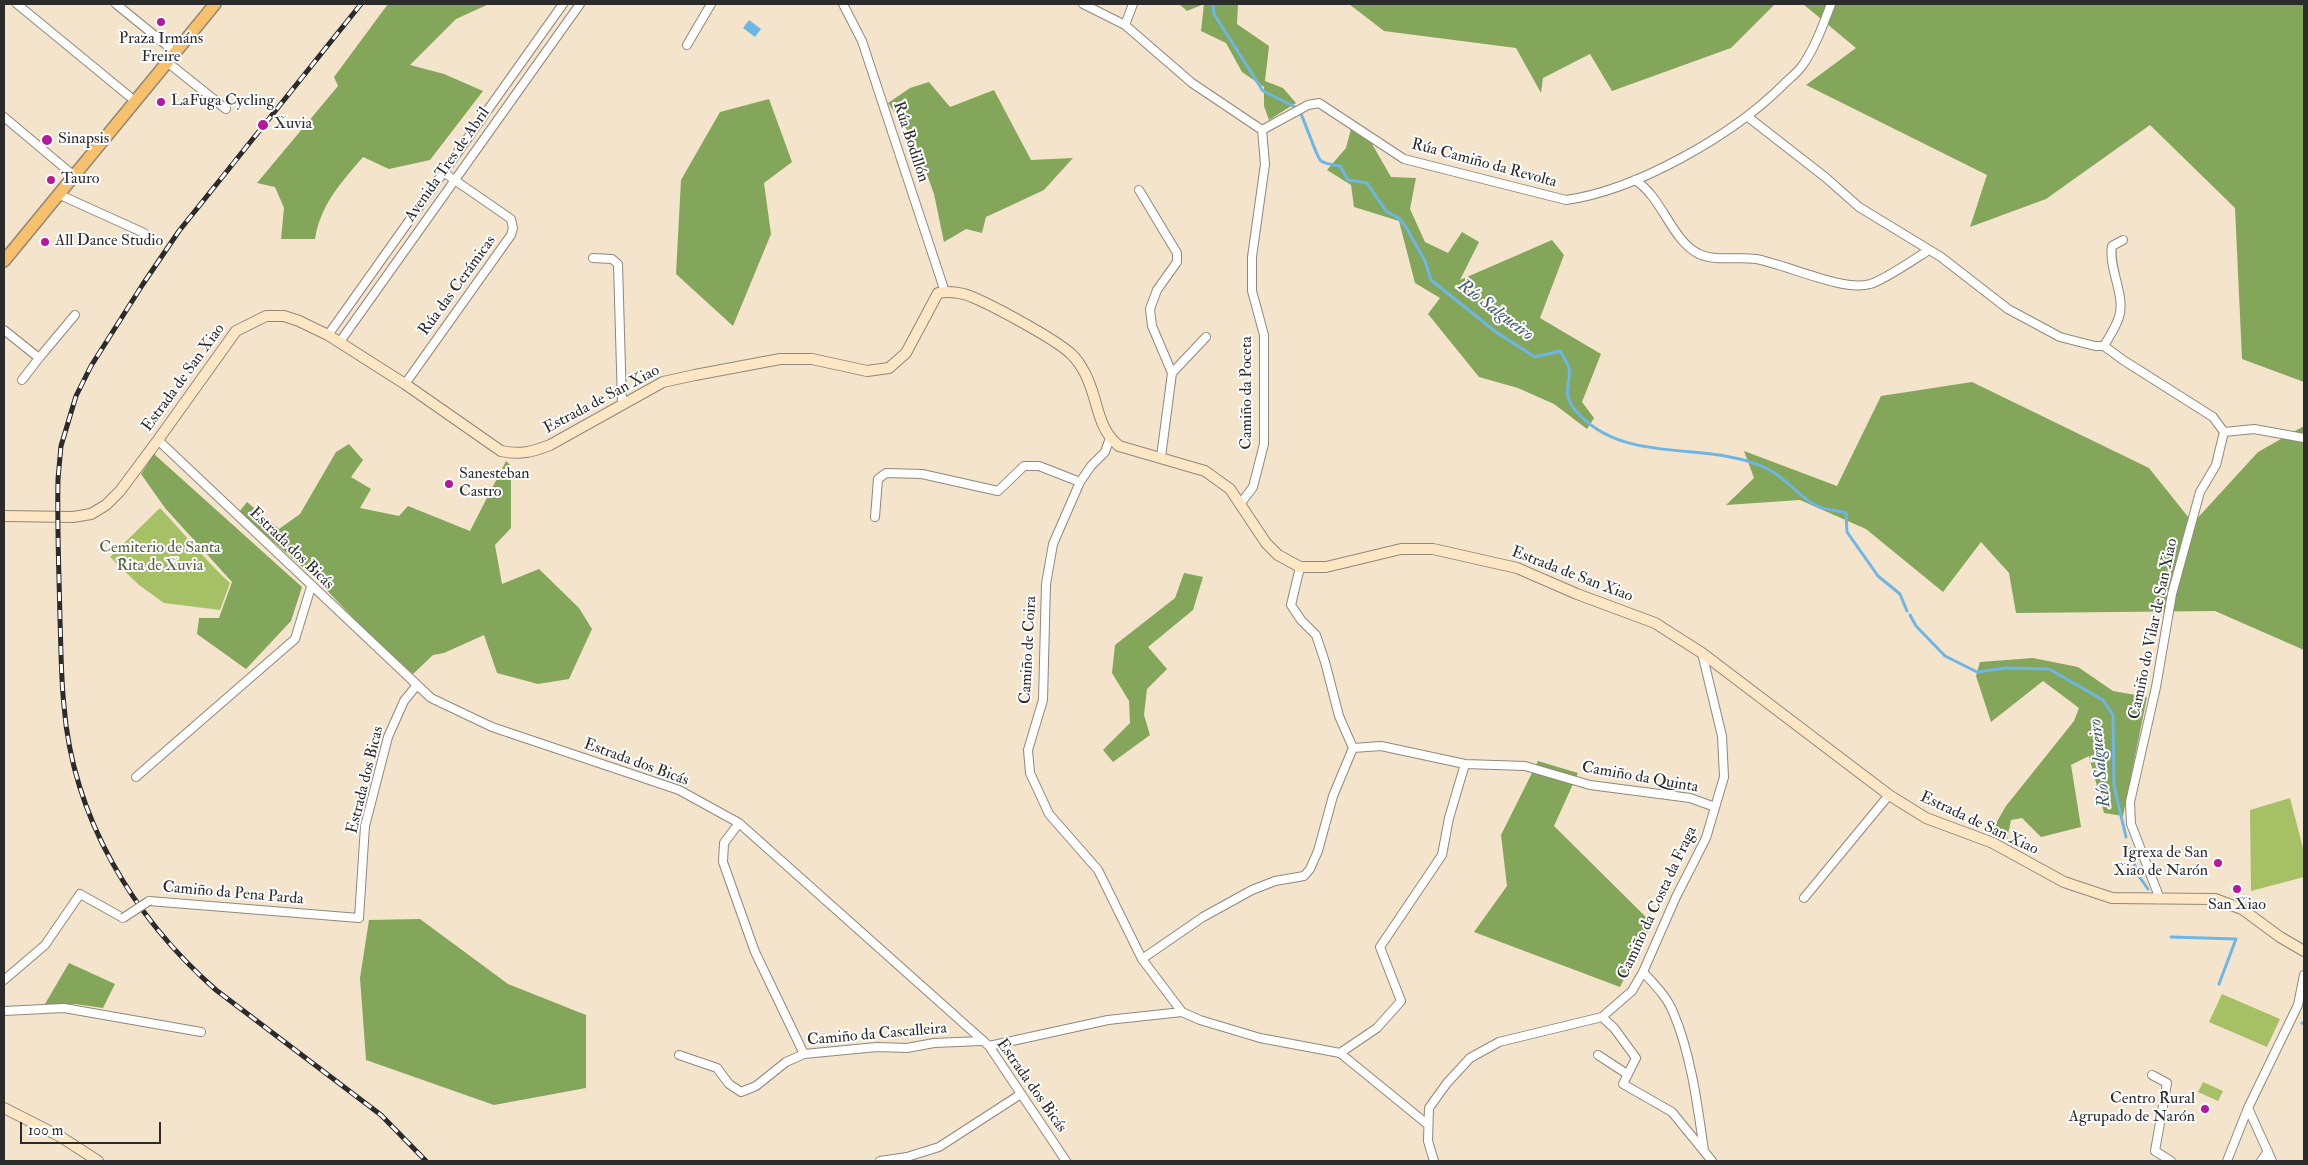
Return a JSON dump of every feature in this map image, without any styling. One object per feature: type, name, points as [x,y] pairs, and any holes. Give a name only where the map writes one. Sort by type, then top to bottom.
[{"type":"main road","points":[[5,258],[215,4]]},
{"type":"street","points":[[17,4],[135,101]]},
{"type":"street","points":[[116,4],[226,109]]},
{"type":"street","name":"Avenida Tres de Abril","points":[[328,335],[563,4]]},
{"type":"street","name":"Avenida Tres de Abril","points":[[340,343],[580,4]]},
{"type":"street","points":[[686,45],[711,4]]},
{"type":"street","name":"Rúa Bodillón","points":[[843,4],[862,42],[945,292]]},
{"type":"street","points":[[1083,4],[1125,25],[1192,83],[1262,130]]},
{"type":"street","points":[[1125,25],[1133,4]]},
{"type":"street","name":"Rúa Camiño da Revolta","points":[[1262,130],[1308,106],[1319,104],[1404,158],[1566,200],[1582,198],[1635,180],[1682,157],[1748,117],[1802,67],[1818,39],[1831,4]]},
{"type":"street","points":[[1748,117],[1825,177],[1859,207],[1929,250],[2008,309],[2060,337],[2095,346],[2104,346],[2213,417],[2224,432],[2254,429],[2304,438]]},
{"type":"street","points":[[4,118],[73,175]]},
{"type":"street","name":"Camiño da Poceta","points":[[1241,503],[1253,487],[1264,444],[1264,335],[1252,291],[1252,257],[1265,164],[1262,130]]},
{"type":"street","name":"Rúa das Cerámicas","points":[[405,384],[511,235],[513,228],[511,219],[444,172]]},
{"type":"street","points":[[1635,180],[1647,188],[1684,242],[1699,254],[1716,258],[1755,259],[1852,285],[1870,284],[1929,250]]},
{"type":"street","points":[[1139,190],[1178,254],[1177,262],[1157,290],[1150,308],[1152,326],[1172,373],[1161,457]]},
{"type":"street","points":[[58,194],[144,233]]},
{"type":"street","points":[[2104,346],[2120,316],[2118,287],[2110,254],[2112,246],[2123,240]]},
{"type":"street","points":[[593,258],[612,260],[618,264],[622,403]]},
{"type":"street","points":[[945,292],[964,294],[982,301],[1057,343],[1071,354],[1083,370],[1103,428],[1110,438]]},
{"type":"street","name":"Estrada de San Xiao","points":[[4,516],[73,518],[91,514],[106,504],[120,491],[236,331],[266,316],[284,316],[328,335],[405,384],[501,451],[515,454],[530,453],[550,445],[622,403],[663,382],[780,359],[812,359],[867,371],[889,368],[906,353],[938,293],[945,292]]},
{"type":"street","points":[[22,380],[75,315]]},
{"type":"street","points":[[4,330],[39,358]]},
{"type":"street","points":[[1172,373],[1206,337]]},
{"type":"street","name":"Camiño do Vilar de San Xiao","points":[[2160,899],[2131,824],[2130,802],[2156,687],[2172,594],[2200,492],[2216,465],[2224,432]]},
{"type":"street","name":"Estrada de San Xiao","points":[[1110,438],[1119,446],[1205,471],[1230,489],[1266,543],[1278,555],[1300,567],[1326,567],[1401,549],[1433,549],[1517,568],[1577,594],[1655,622],[1702,653],[1889,795],[1926,818],[1993,843],[2064,882],[2112,898],[2215,899],[2242,909],[2280,937],[2304,951]]},
{"type":"street","name":"Camiño de Coira","points":[[1110,438],[1106,452],[1091,466],[1080,482],[1053,544],[1046,584],[1043,700],[1028,750],[1030,773],[1048,814],[1098,870],[1142,959],[1182,1012]]},
{"type":"street","name":"Estrada dos Bicás","points":[[158,440],[430,698],[492,727],[679,790],[739,823],[981,1041],[989,1046],[1066,1161]]},
{"type":"street","points":[[875,517],[878,479],[886,473],[922,474],[998,490],[1024,466],[1039,466],[1080,482]]},
{"type":"street","points":[[1142,959],[1203,917],[1252,890],[1275,881],[1304,876],[1310,869],[1318,851],[1333,796],[1353,748],[1339,716],[1316,635],[1301,620],[1291,605],[1300,567]]},
{"type":"street","points":[[136,777],[295,639],[311,587]]},
{"type":"street","name":"Camiño da Costa da Fraga","points":[[1434,1161],[1428,1141],[1427,1124],[1429,1108],[1447,1083],[1470,1058],[1499,1042],[1602,1017],[1632,991],[1644,972],[1676,897],[1706,838],[1724,777],[1722,736],[1702,653]]},
{"type":"street","name":"Estrada dos Bicas","points":[[360,918],[365,826],[388,737],[404,701],[417,685]]},
{"type":"street","name":"Camiño da Quinta","points":[[1353,748],[1381,746],[1465,764],[1525,766],[1590,785],[1690,798],[1715,807]]},
{"type":"street","points":[[1340,1053],[1377,1028],[1401,1001],[1380,947],[1442,855],[1449,818],[1465,764]]},
{"type":"street","points":[[1804,898],[1889,795]]},
{"type":"street","points":[[739,823],[724,843],[723,862],[755,952],[804,1054]]},
{"type":"street","name":"Camiño da Pena Parda","points":[[4,980],[45,945],[80,894],[123,918],[149,901],[360,918]]},
{"type":"street","points":[[1644,972],[1662,993],[1676,1020],[1697,1103],[1704,1152]]},
{"type":"street","points":[[2227,1161],[2248,1108],[2298,1005],[2304,975]]},
{"type":"street","points":[[4,1010],[64,1008],[201,1032]]},
{"type":"street","points":[[989,1046],[1108,1020],[1182,1012],[1260,1038],[1340,1053],[1427,1124]]},
{"type":"street","points":[[1602,1017],[1614,1028],[1636,1058],[1623,1084],[1672,1112],[1712,1161]]},
{"type":"street","name":"Camiño da Cascalleira","points":[[678,1055],[717,1068],[729,1084],[741,1092],[756,1086],[786,1062],[804,1054],[877,1047],[907,1048],[934,1043],[981,1041]]},
{"type":"street","points":[[1598,1054],[1627,1074]]},
{"type":"street","points":[[2152,1075],[2167,1083],[2154,1151],[2171,1161]]},
{"type":"street","points":[[880,1161],[907,1157],[939,1147],[1021,1094]]},
{"type":"street","points":[[4,1108],[61,1136],[98,1161]]},
{"type":"street","points":[[2248,1108],[2272,1161]]},
{"type":"street","points":[[2261,1161],[2268,1151]]},
{"type":"green space","points":[[388,4],[489,4],[456,19],[410,65],[444,74],[483,91],[430,160],[389,169],[363,157],[339,186],[327,205],[315,239],[281,239],[284,208],[275,187],[257,183],[338,86],[334,77]]},
{"type":"green space","points":[[1179,4],[1204,4],[1187,11]]},
{"type":"green space","points":[[1204,4],[1238,4],[1237,24],[1269,46],[1265,81],[1283,88],[1296,103],[1269,120],[1264,106],[1264,87],[1242,72],[1226,43],[1201,31]]},
{"type":"green space","points":[[1349,4],[1775,4],[1731,48],[1612,91],[1590,54],[1543,78],[1541,93],[1516,48],[1384,31]]},
{"type":"green space","points":[[1803,4],[2304,4],[2304,382],[2242,359],[2235,208],[2150,125],[2046,199],[1970,227],[1987,175],[1806,85],[1856,48]]},
{"type":"green space","points":[[929,82],[950,107],[994,90],[1031,160],[1073,158],[1044,190],[986,217],[982,233],[966,229],[944,242],[934,194],[915,141],[888,103],[910,88]]},
{"type":"green space","points":[[769,99],[792,162],[764,183],[771,234],[733,326],[676,274],[681,180],[720,112]]},
{"type":"green space","points":[[1351,129],[1368,137],[1391,177],[1416,178],[1410,209],[1425,242],[1448,253],[1462,232],[1479,242],[1460,280],[1552,240],[1564,255],[1540,318],[1601,354],[1582,402],[1594,418],[1587,429],[1554,404],[1518,388],[1479,377],[1428,314],[1440,298],[1415,283],[1399,221],[1354,207],[1351,185],[1327,170],[1346,148]]},
{"type":"green space","points":[[1972,382],[2149,468],[2193,523],[2258,452],[2304,426],[2304,650],[2215,611],[2016,613],[2009,573],[1981,542],[1943,592],[1866,529],[1800,500],[1726,505],[1754,478],[1744,451],[1837,486],[1881,396]]},
{"type":"green space","points":[[349,444],[363,460],[351,477],[371,489],[360,508],[399,516],[408,506],[470,531],[506,461],[511,466],[511,528],[495,545],[502,584],[539,569],[579,608],[592,629],[569,679],[538,684],[497,673],[484,635],[444,653],[433,655],[413,674],[364,629],[314,577],[239,512],[247,502],[279,529],[300,514],[336,452]]},
{"type":"green space","points":[[154,454],[302,587],[291,621],[246,669],[197,634],[199,618],[219,618],[232,582],[165,508],[141,474]]},
{"type":"green space","name":"Cemiterio de Santa Rita de Xuvia","points":[[160,508],[211,565],[230,583],[220,610],[164,603],[139,585],[110,557]]},
{"type":"green space","points":[[1184,573],[1203,577],[1193,610],[1148,647],[1167,669],[1147,689],[1144,715],[1150,735],[1113,762],[1103,750],[1130,723],[1129,701],[1112,673],[1115,645],[1175,598]]},
{"type":"green space","points":[[2033,658],[2078,667],[2113,691],[2147,697],[2123,816],[2104,813],[2089,756],[2071,765],[2081,827],[2041,837],[2022,818],[2011,820],[2007,839],[1992,830],[2006,806],[2074,721],[2079,708],[2043,681],[1991,722],[1976,676],[1980,662]]},
{"type":"green space","points":[[1538,761],[1578,773],[1554,826],[1652,923],[1620,987],[1474,932],[1507,886],[1501,835]]},
{"type":"green space","points":[[2290,798],[2304,852],[2304,877],[2251,891],[2250,810]]},
{"type":"green space","points":[[420,919],[508,984],[586,1015],[586,1088],[494,1105],[366,1060],[360,978],[369,920]]},
{"type":"green space","points":[[69,963],[115,984],[103,1008],[75,1004],[45,1004]]},
{"type":"green space","points":[[2222,994],[2280,1019],[2267,1047],[2209,1022]]},
{"type":"green space","points":[[2203,1082],[2223,1091],[2218,1101],[2198,1092]]},
{"type":"water","points":[[749,20],[761,29],[755,37],[743,28]]},
{"type":"waterway","name":"Río Salgueiro","points":[[1213,4],[1214,14],[1263,91],[1295,107]]},
{"type":"waterway","name":"Río Salgueiro","points":[[1301,114],[1321,161],[1340,166],[1348,180],[1367,183],[1386,211],[1400,219],[1407,229],[1425,261],[1431,280],[1496,332],[1535,357],[1560,351],[1569,368],[1568,393],[1571,405],[1596,428],[1618,439],[1642,446],[1719,455],[1744,460],[1775,473],[1804,498],[1817,506],[1846,513],[1847,532],[1878,576],[1900,594],[1907,611]]},
{"type":"waterway","name":"Río Salgueiro","points":[[1910,615],[1916,626],[1945,656],[1977,672],[2006,668],[2049,669],[2103,700],[2113,715],[2114,786],[2126,837]]},
{"type":"waterway","name":"Río Salgueiro","points":[[2128,845],[2138,875],[2148,889]]},
{"type":"waterway","name":"Río Salgueiro","points":[[2171,937],[2236,939],[2219,984]]},
{"type":"railway","points":[[361,4],[179,231],[91,366],[76,396],[61,446],[58,479],[62,685],[70,747],[80,787],[94,826],[112,863],[158,931],[216,990],[381,1115],[426,1161]]},
{"type":"place","name":"Praza Irmáns Freire","points":[[161,22]]},
{"type":"place","name":"LaFuga Cycling","points":[[161,102]]},
{"type":"place","name":"Xuvia","points":[[263,125]]},
{"type":"place","name":"Sinapsis","points":[[47,140]]},
{"type":"place","name":"Tauro","points":[[51,180]]},
{"type":"place","name":"All Dance Studio","points":[[45,242]]},
{"type":"place","name":"Sanesteban Castro","points":[[449,484]]},
{"type":"place","name":"Igrexa de San Xiao de Narón","points":[[2218,863]]},
{"type":"place","name":"San Xiao","points":[[2237,889]]},
{"type":"place","name":"Centro Rural Agrupado de Narón","points":[[2205,1109]]}]
